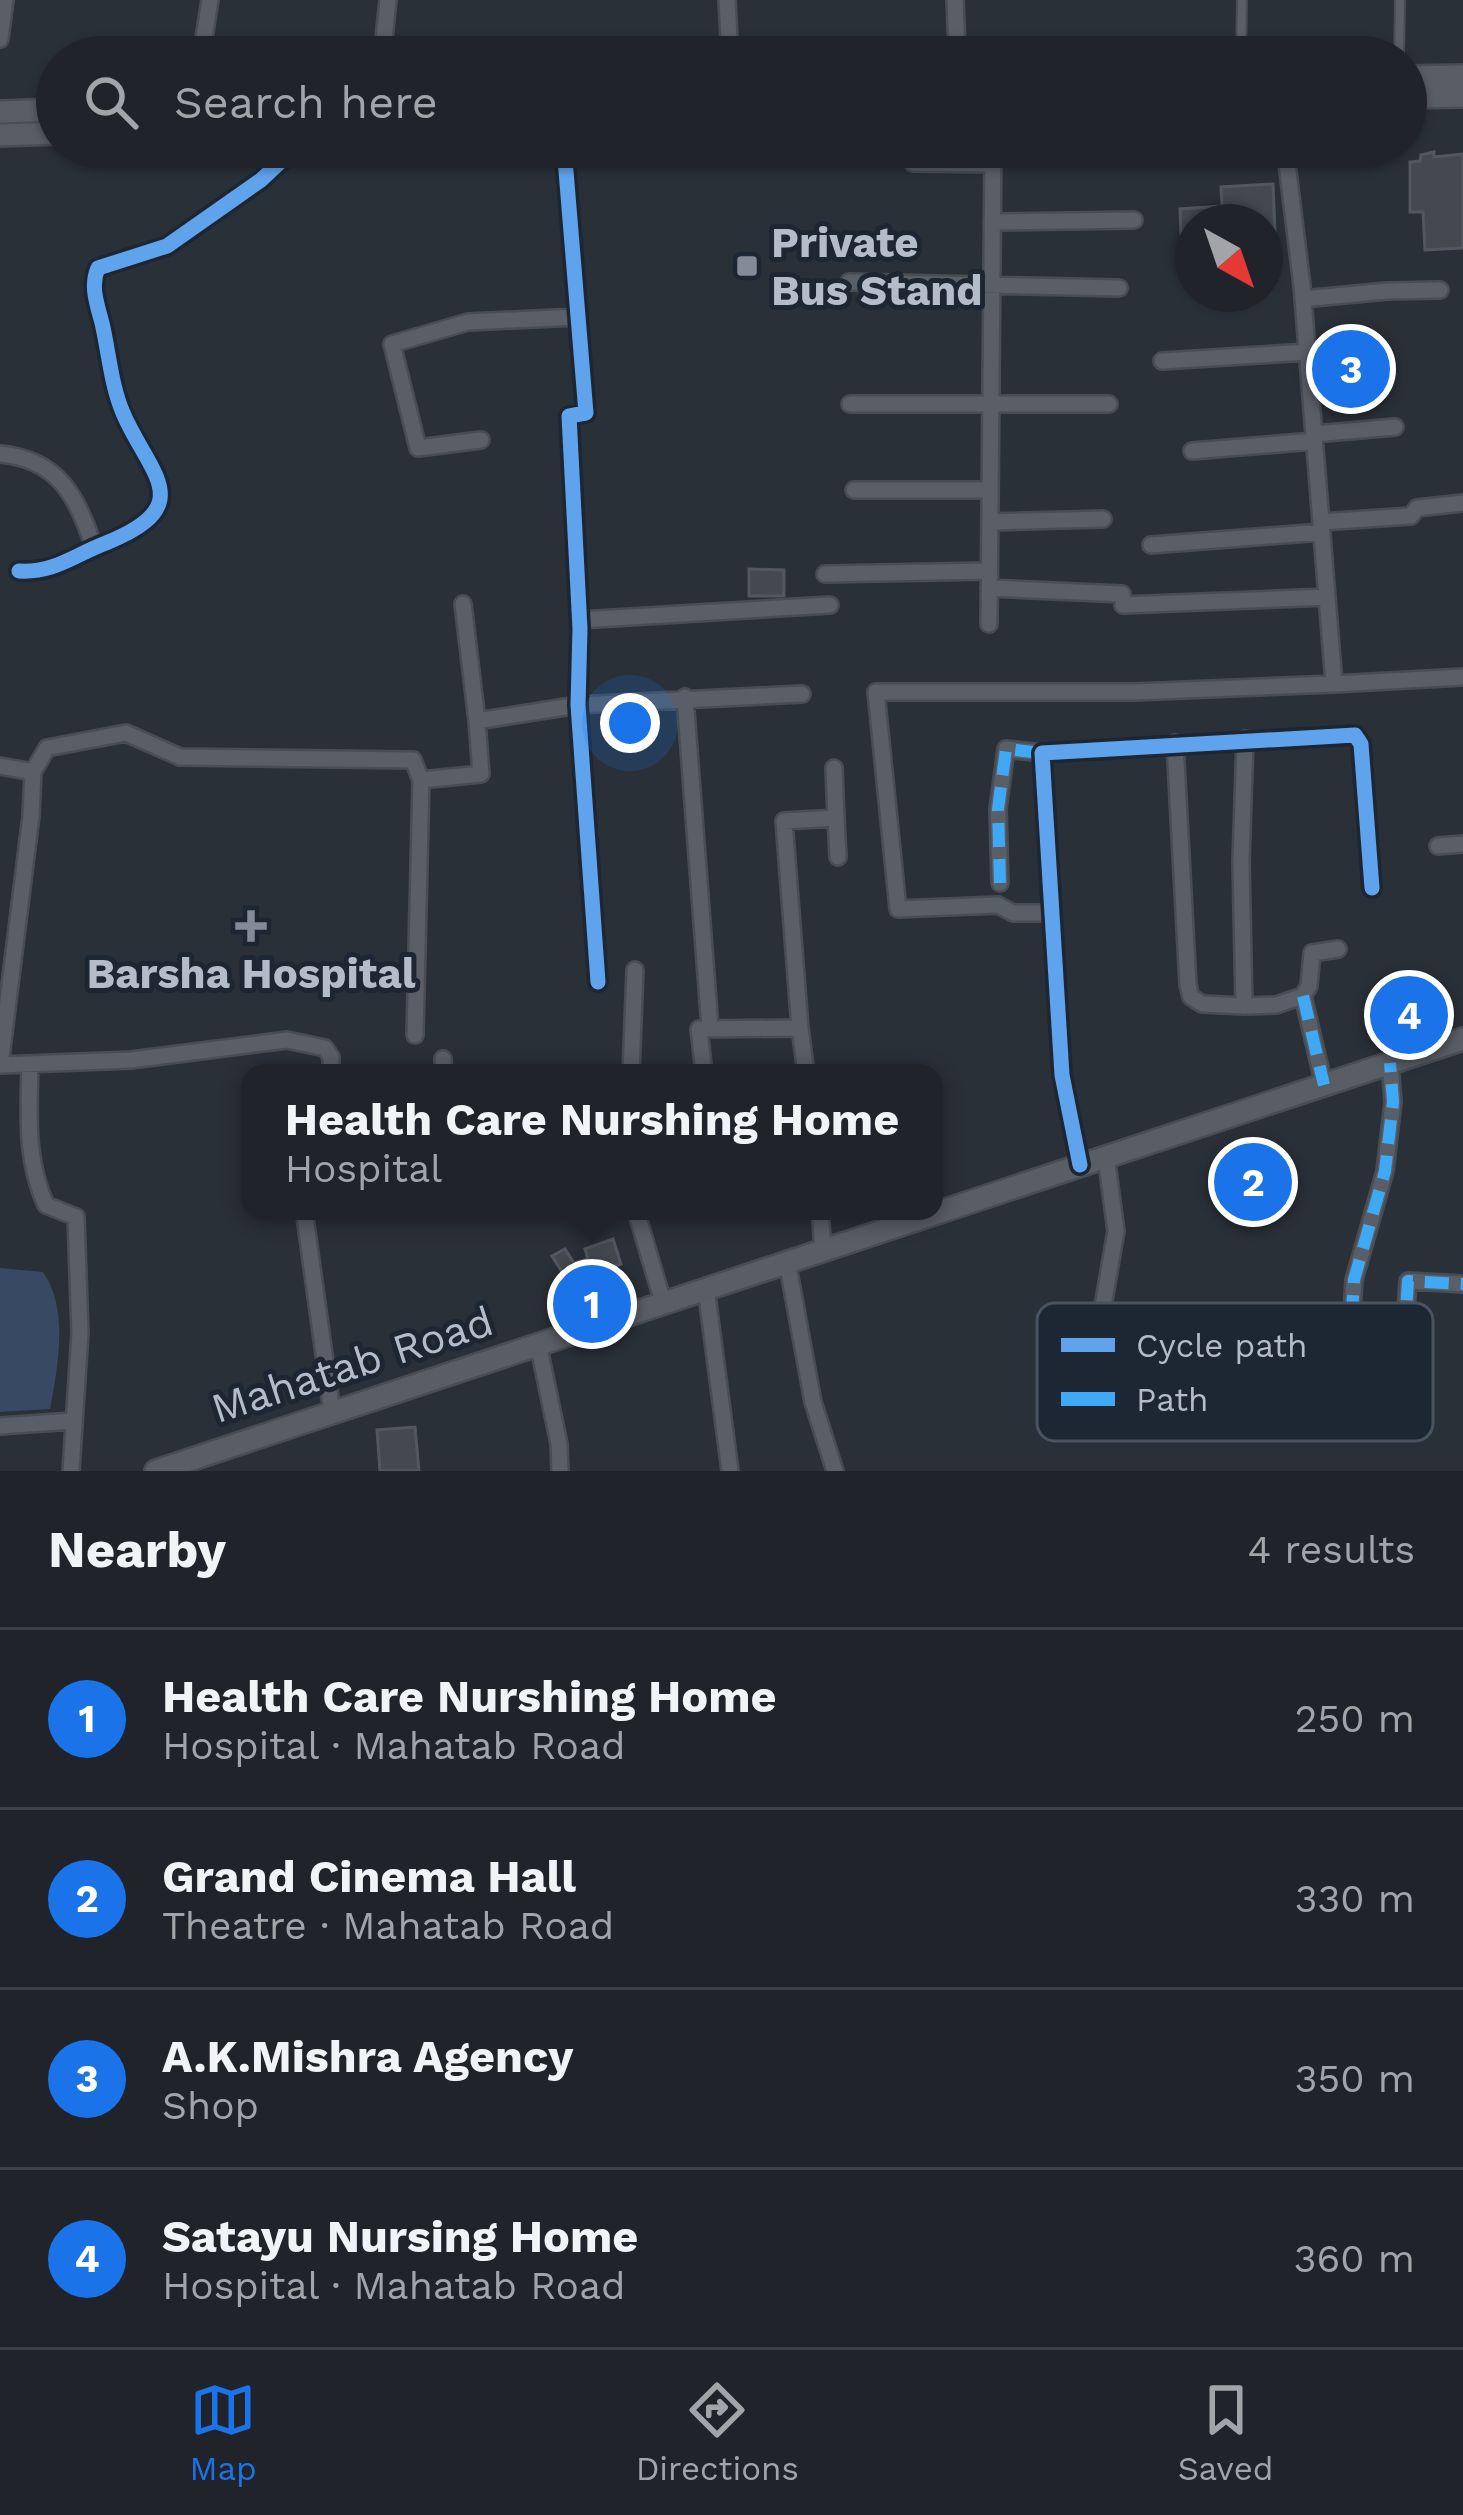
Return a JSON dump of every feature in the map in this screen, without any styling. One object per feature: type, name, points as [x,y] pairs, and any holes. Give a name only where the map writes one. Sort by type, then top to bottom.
[{"type":"main road","points":[[1427,77],[1463,76]]},
{"type":"main road","points":[[1427,97],[1463,96]]},
{"type":"main road","points":[[0,112],[36,111]]},
{"type":"main road","points":[[0,135],[36,134]]},
{"type":"main road","name":"Mahatab Road","points":[[943,1210],[1463,1039]]},
{"type":"main road","name":"Mahatab Road","points":[[156,1471],[914,1220]]},
{"type":"street","points":[[0,39],[5,0]]},
{"type":"street","points":[[204,36],[210,0]]},
{"type":"street","points":[[384,36],[388,0]]},
{"type":"street","points":[[727,0],[729,36]]},
{"type":"street","points":[[956,0],[957,36]]},
{"type":"street","points":[[19,572],[40,572],[70,563],[141,525],[157,508],[161,490],[156,468],[118,398],[94,292],[98,268],[167,246],[273,168]]},
{"type":"street","points":[[566,168],[586,413],[569,416],[580,620],[578,705],[598,982]]},
{"type":"street","points":[[989,624],[993,168]]},
{"type":"street","points":[[1287,168],[1303,299],[1334,684]]},
{"type":"street","points":[[992,222],[1134,220]]},
{"type":"street","points":[[849,281],[1119,287]]},
{"type":"street","points":[[1303,299],[1440,290]]},
{"type":"street","points":[[482,440],[418,448],[392,344],[469,322],[578,317]]},
{"type":"street","points":[[1162,361],[1307,352]]},
{"type":"street","points":[[850,404],[1108,404]]},
{"type":"street","points":[[1192,451],[1395,427]]},
{"type":"street","points":[[0,454],[43,464],[57,477],[79,509],[94,548]]},
{"type":"street","points":[[854,490],[990,490]]},
{"type":"street","points":[[1151,544],[1411,516],[1418,507],[1463,503]]},
{"type":"street","points":[[990,522],[1103,519]]},
{"type":"street","points":[[825,574],[989,579],[1122,594],[1123,605],[1328,597]]},
{"type":"street","points":[[421,780],[481,774],[463,604]]},
{"type":"street","points":[[580,620],[830,604]]},
{"type":"street","points":[[1052,913],[1013,913],[998,905],[898,909],[876,692],[1135,692],[1463,677]]},
{"type":"street","points":[[477,721],[578,705],[802,694]]},
{"type":"street","points":[[685,698],[710,1028]]},
{"type":"street","points":[[331,1064],[325,1048],[287,1040],[131,1060],[0,1065],[32,816],[33,772],[47,748],[126,733],[180,757],[413,760],[421,780],[415,1035]]},
{"type":"street","points":[[1000,884],[998,809],[1006,749],[1042,753],[1349,734],[1360,738],[1372,888]]},
{"type":"street","points":[[1244,1006],[1245,739]]},
{"type":"street","points":[[1175,743],[1191,997],[1202,1004],[1276,1005],[1303,996],[1309,986],[1312,953],[1338,950]]},
{"type":"street","points":[[1042,753],[1062,1075],[1080,1165]]},
{"type":"street","points":[[0,766],[33,772]]},
{"type":"street","points":[[834,768],[838,857]]},
{"type":"street","points":[[805,1064],[784,821],[836,818]]},
{"type":"street","points":[[1438,846],[1463,844]]},
{"type":"street","points":[[631,1064],[635,970]]},
{"type":"street","points":[[1303,996],[1324,1085]]},
{"type":"street","points":[[703,1064],[699,1030],[800,1028]]},
{"type":"street","points":[[1353,1303],[1354,1280],[1385,1171],[1393,1102],[1390,1063]]},
{"type":"street","points":[[30,1064],[29,1142],[34,1180],[46,1205],[76,1217],[80,1333],[71,1471]]},
{"type":"street","points":[[1104,1303],[1116,1231],[1106,1156]]},
{"type":"street","points":[[306,1220],[332,1412]]},
{"type":"street","points":[[639,1220],[663,1302]]},
{"type":"street","points":[[821,1220],[823,1250]]},
{"type":"street","points":[[787,1261],[813,1402],[835,1471]]},
{"type":"street","points":[[1407,1303],[1408,1281],[1463,1284]]},
{"type":"street","points":[[706,1288],[730,1471]]},
{"type":"street","points":[[538,1343],[560,1471]]},
{"type":"street","points":[[0,1426],[72,1421]]},
{"type":"lane","points":[[1241,36],[1242,0]]},
{"type":"lane","points":[[1399,36],[1400,0]]},
{"type":"water","points":[[0,1268],[43,1272],[51,1287],[59,1338],[50,1409],[0,1412]]},
{"type":"building","points":[[1427,154],[1463,154],[1463,248],[1425,250],[1423,212],[1410,212],[1410,168],[1427,168]]},
{"type":"building","points":[[1273,184],[1274,204],[1222,204],[1221,187]]},
{"type":"building","points":[[749,569],[784,570],[784,596],[749,596]]},
{"type":"building","points":[[1413,990],[1422,1038],[1402,1042],[1393,994]]},
{"type":"building","points":[[613,1239],[621,1264],[592,1274],[589,1267],[584,1269],[588,1281],[604,1275],[617,1312],[582,1325],[566,1278],[552,1256],[565,1249],[574,1263],[588,1259],[585,1249]]},
{"type":"building","points":[[415,1427],[419,1471],[380,1471],[377,1430]]},
{"type":"marked path","points":[[1000,883],[998,809],[1006,749],[1042,753]]},
{"type":"marked path","points":[[1303,996],[1324,1085]]},
{"type":"marked path","points":[[1353,1303],[1354,1280],[1385,1171],[1393,1102],[1390,1063]]},
{"type":"marked path","points":[[1407,1303],[1408,1281],[1463,1284]]},
{"type":"cycle path","points":[[19,571],[54,566],[135,529],[160,501],[154,471],[116,391],[95,295],[98,268],[167,246],[274,168]]},
{"type":"cycle path","points":[[566,168],[586,413],[569,416],[580,629],[578,705],[598,982]]},
{"type":"cycle path","points":[[1080,1165],[1062,1075],[1042,753],[1355,735],[1361,744],[1372,888]]},
{"type":"place","name":"Private Bus Stand","points":[[747,266]]},
{"type":"place","name":"A.K.Mishra Agency","points":[[1351,369]]},
{"type":"place","name":"Barsha Hospital","points":[[251,926]]},
{"type":"place","name":"Satayu Nursing Home","points":[[1409,1015]]},
{"type":"place","name":"Grand Cinema Hall","points":[[1253,1182]]},
{"type":"place","name":"Health Care Nurshing Home","points":[[592,1304]]}]
